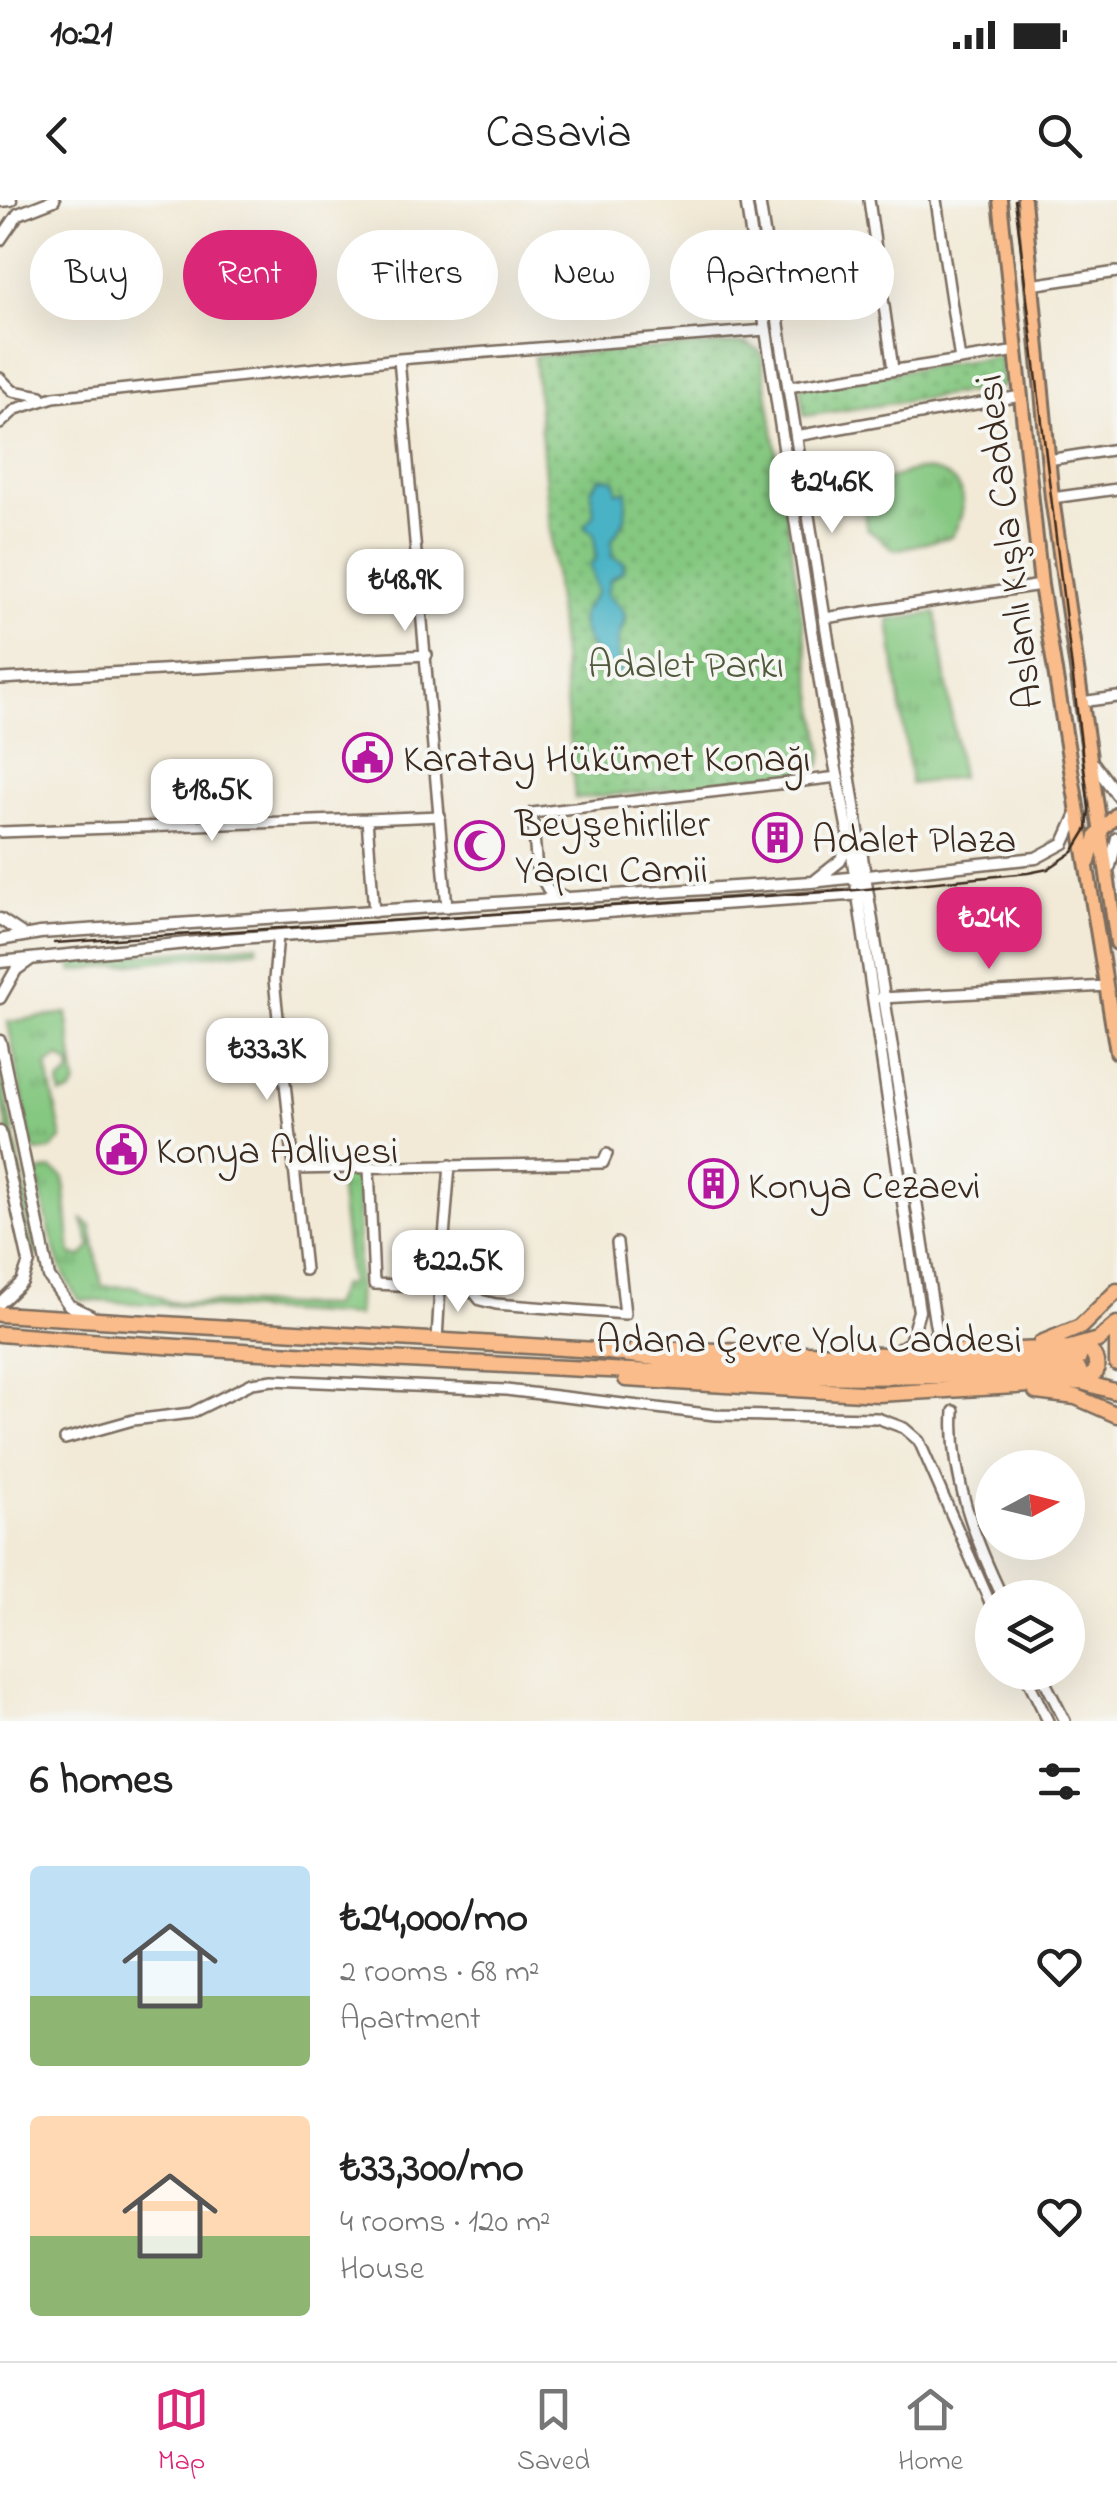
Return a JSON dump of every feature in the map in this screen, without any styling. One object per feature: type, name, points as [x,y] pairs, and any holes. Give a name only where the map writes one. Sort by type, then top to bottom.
[{"type":"highway","points":[[596,1350],[887,1356],[991,1352],[1055,1340],[1080,1327],[1117,1292]]},
{"type":"highway","name":"Adana Çevre Yolu Caddesi","points":[[0,1314],[596,1350],[688,1362],[849,1367],[1079,1364]]},
{"type":"highway","points":[[950,1392],[1079,1364],[1117,1324]]},
{"type":"highway","name":"Adana Çevre Yolu Caddesi","points":[[0,1334],[227,1352],[877,1380],[1079,1364]]},
{"type":"highway","points":[[1117,1337],[1117,1364]]},
{"type":"highway","points":[[991,1352],[1079,1364],[1117,1392]]},
{"type":"highway","points":[[586,1370],[664,1384],[840,1393],[1063,1394],[1117,1415]]},
{"type":"main road","name":"Aslanlı Kışla Caddesi","points":[[1000,200],[1041,585],[1117,1052]]},
{"type":"main road","name":"Aslanlı Kışla Caddesi","points":[[1024,200],[1052,498],[1116,938]]},
{"type":"main road","points":[[1089,879],[1089,856],[1102,828],[1117,814]]},
{"type":"street","points":[[0,201],[12,200]]},
{"type":"street","points":[[0,240],[18,214],[54,200]]},
{"type":"street","points":[[746,200],[838,777],[861,877],[919,1311],[916,1333],[902,1350],[887,1356]]},
{"type":"street","points":[[759,200],[863,848],[861,877]]},
{"type":"street","points":[[869,200],[894,369]]},
{"type":"street","points":[[936,200],[960,360]]},
{"type":"street","points":[[1031,285],[1117,272]]},
{"type":"street","points":[[0,424],[16,409],[54,397],[399,358],[766,330]]},
{"type":"street","points":[[788,387],[1017,351]]},
{"type":"street","points":[[399,358],[447,907]]},
{"type":"street","points":[[0,378],[13,390],[54,397]]},
{"type":"street","points":[[796,436],[1021,396]]},
{"type":"street","points":[[1048,460],[1117,449]]},
{"type":"street","points":[[1052,498],[1117,488]]},
{"type":"street","points":[[824,618],[1041,585]]},
{"type":"street","points":[[0,679],[426,655]]},
{"type":"street","points":[[1081,702],[1117,697]]},
{"type":"street","points":[[1090,755],[1102,781],[1117,794]]},
{"type":"street","points":[[575,898],[550,892],[543,884],[537,870],[532,813],[838,777]]},
{"type":"street","points":[[3,939],[40,932],[811,882],[1036,858],[1064,843],[1076,815]]},
{"type":"street","points":[[0,832],[440,816]]},
{"type":"street","points":[[367,820],[374,912]]},
{"type":"street","points":[[1110,882],[1117,838]]},
{"type":"street","points":[[811,882],[832,870],[850,841]]},
{"type":"street","points":[[863,848],[872,862],[898,873]]},
{"type":"street","points":[[6,961],[278,935],[863,894]]},
{"type":"street","points":[[0,919],[27,935]]},
{"type":"street","points":[[40,932],[34,945],[38,952],[51,954]]},
{"type":"street","points":[[278,935],[274,980],[305,1270]]},
{"type":"street","points":[[0,998],[16,970],[36,956]]},
{"type":"street","points":[[878,998],[1108,986]]},
{"type":"street","points":[[878,998],[936,1331],[939,1340],[952,1352],[968,1353]]},
{"type":"street","points":[[0,1041],[44,1260],[63,1299],[96,1318]]},
{"type":"street","points":[[0,1132],[29,1262],[19,1286],[0,1303]]},
{"type":"street","points":[[293,1169],[603,1162],[607,1154]]},
{"type":"street","points":[[436,1340],[450,1165]]},
{"type":"street","points":[[369,1167],[374,1284],[472,1290],[480,1300],[496,1304],[625,1314],[618,1243]]},
{"type":"street","points":[[29,1262],[38,1266],[44,1260]]},
{"type":"street","points":[[916,1333],[920,1340],[930,1342],[936,1331]]},
{"type":"street","points":[[65,1439],[132,1420],[191,1413],[252,1383],[272,1380],[506,1390],[715,1415],[877,1418],[904,1428],[919,1441],[980,1580]]},
{"type":"street","points":[[954,1410],[954,1440],[974,1538],[994,1580]]},
{"type":"street","points":[[1033,1690],[1048,1721]]},
{"type":"street","points":[[1049,1690],[1065,1721]]},
{"type":"green space","name":"Adalet Parkı","points":[[746,343],[761,352],[823,752],[820,766],[808,775],[575,799],[534,356]]},
{"type":"green space","points":[[1000,356],[1004,387],[804,416],[800,386]]},
{"type":"green space","points":[[916,470],[931,471],[953,481],[962,499],[962,511],[951,537],[895,550],[867,529],[866,504],[875,488]]},
{"type":"green space","points":[[936,613],[961,777],[911,784],[889,620]]},
{"type":"green space","points":[[258,944],[257,949],[73,971],[70,961]]},
{"type":"green space","points":[[67,1013],[76,1084],[70,1093],[61,1095],[59,1083],[71,1073],[70,1065],[60,1057],[47,1065],[62,1139],[50,1150],[36,1152],[8,1022]]},
{"type":"green space","points":[[0,1065],[38,1254],[33,1255],[0,1090]]},
{"type":"green space","points":[[52,1169],[64,1178],[71,1254],[81,1257],[91,1247],[83,1220],[91,1226],[102,1286],[136,1287],[170,1302],[332,1306],[341,1285],[350,1283],[338,1174],[359,1173],[357,1316],[79,1300],[57,1256],[36,1173]]},
{"type":"water","points":[[601,477],[615,480],[617,492],[627,491],[625,519],[612,540],[612,557],[624,562],[623,571],[610,580],[607,595],[625,616],[618,641],[623,677],[616,680],[592,649],[581,621],[583,610],[597,592],[590,566],[596,558],[594,534],[584,526],[594,514],[591,489]]},
{"type":"tram line","points":[[54,943],[856,890],[1028,873],[1048,869],[1073,852],[1087,829],[1089,809],[1015,200]]},
{"type":"place","name":"Karatay Hükümet Konağı","points":[[368,757]]},
{"type":"place","name":"Adalet Plaza","points":[[777,838]]},
{"type":"place","name":"Beyşehirliler Yapıcı Camii","points":[[480,845]]},
{"type":"place","name":"Konya Adliyesi","points":[[121,1149]]},
{"type":"place","name":"Konya Cezaevi","points":[[713,1184]]}]
